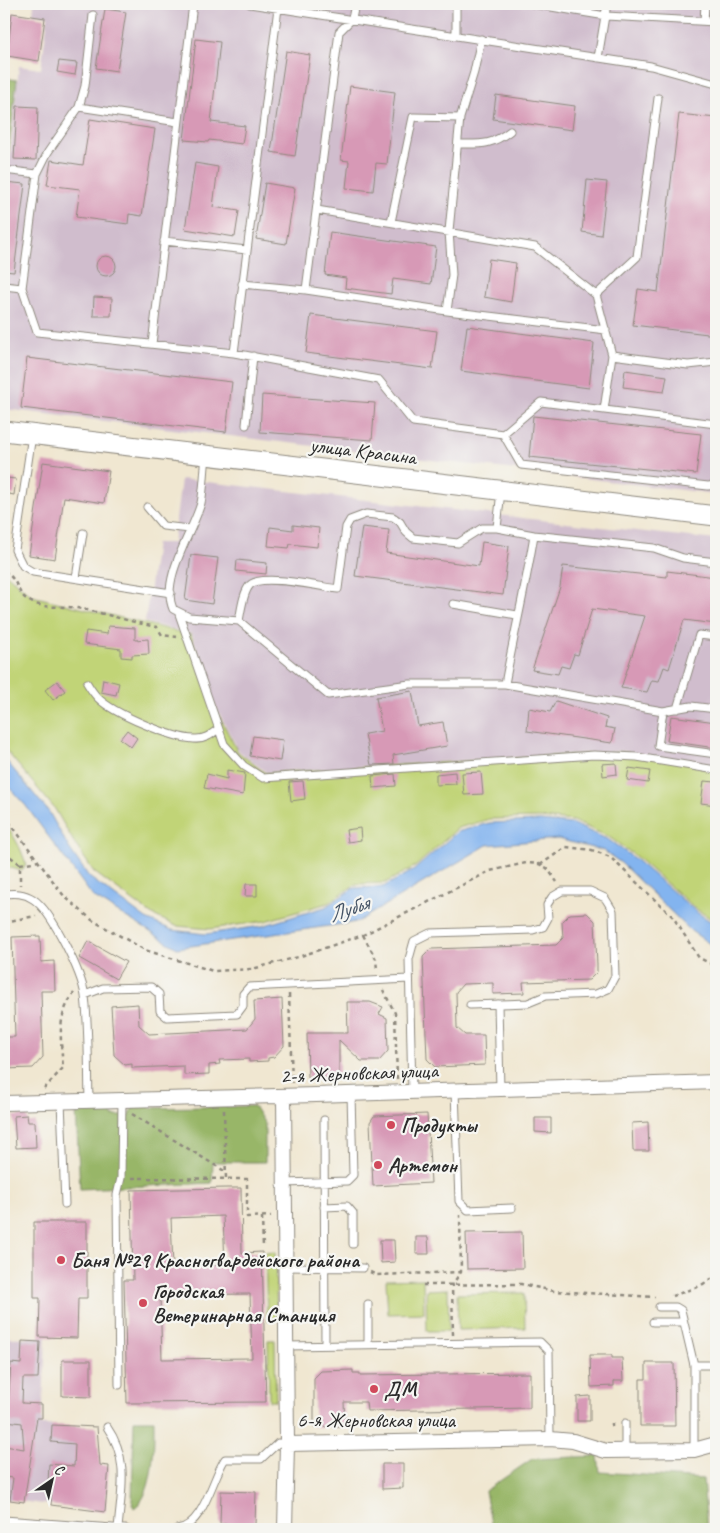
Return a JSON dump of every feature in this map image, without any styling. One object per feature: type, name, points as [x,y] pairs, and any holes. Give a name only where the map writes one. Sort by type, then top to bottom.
[{"type":"main road","name":"улица Красина","points":[[4,431],[716,516]]},
{"type":"street","name":"2-я Жерновская улица","points":[[4,1103],[89,1101],[122,1104],[223,1097],[288,1090],[352,1094],[716,1082]]},
{"type":"street","name":"6-я Жерновская улица","points":[[288,1090],[285,1183],[287,1444],[550,1439],[573,1441],[606,1451],[694,1450],[716,1444]]},
{"type":"street","points":[[285,1529],[287,1444]]},
{"type":"lane","points":[[152,344],[193,4]]},
{"type":"lane","points":[[250,4],[651,66],[716,84]]},
{"type":"lane","points":[[306,290],[339,32],[352,19],[355,4]]},
{"type":"lane","points":[[456,4],[456,35]]},
{"type":"lane","points":[[534,4],[606,16],[716,22]]},
{"type":"lane","points":[[598,58],[607,4]]},
{"type":"lane","points":[[704,21],[705,4]]},
{"type":"lane","points":[[234,352],[278,8]]},
{"type":"lane","points":[[93,15],[85,86],[79,108],[48,152],[37,174],[22,288],[37,332],[234,352],[379,380],[413,422],[503,434],[541,402],[716,424]]},
{"type":"lane","points":[[447,311],[452,274],[449,232],[460,118],[474,72],[481,39]]},
{"type":"lane","points":[[596,295],[636,257],[658,98]]},
{"type":"lane","points":[[79,108],[178,122]]},
{"type":"lane","points":[[391,222],[413,117],[460,118]]},
{"type":"lane","points":[[458,144],[486,144],[498,141],[510,132]]},
{"type":"lane","points":[[4,170],[37,174]]},
{"type":"lane","points":[[317,210],[535,247],[596,295],[612,354],[604,410]]},
{"type":"lane","points":[[164,241],[247,250]]},
{"type":"lane","points":[[242,284],[306,290],[447,311],[606,330]]},
{"type":"lane","points":[[4,286],[22,288]]},
{"type":"lane","points":[[612,354],[688,365],[716,362]]},
{"type":"lane","points":[[246,425],[253,356]]},
{"type":"lane","points":[[503,434],[521,464],[716,485]]},
{"type":"lane","points":[[32,435],[15,550],[23,566],[33,572],[171,593]]},
{"type":"lane","points":[[206,455],[201,503],[176,560],[170,602],[173,609],[189,618],[239,621],[328,695],[410,684],[505,684],[663,711],[691,706],[716,709]]},
{"type":"lane","points":[[497,528],[502,490]]},
{"type":"lane","points":[[147,507],[163,526],[190,529]]},
{"type":"lane","points":[[239,621],[248,586],[254,582],[268,580],[338,589],[346,527],[350,520],[366,514],[393,517],[400,522],[406,532],[413,538],[458,543],[482,528],[497,528],[534,535],[654,548],[683,558],[716,562]]},
{"type":"lane","points":[[76,578],[82,533]]},
{"type":"lane","points":[[505,684],[517,615],[525,592],[534,535]]},
{"type":"lane","points":[[453,604],[517,615]]},
{"type":"lane","points":[[179,614],[224,744],[249,769],[264,778],[594,755],[637,757],[716,770]]},
{"type":"lane","points":[[677,709],[699,635],[716,637]]},
{"type":"lane","points":[[86,683],[98,699],[124,716],[179,736],[195,739],[208,737],[218,729]]},
{"type":"lane","points":[[663,711],[658,746],[716,754]]},
{"type":"lane","points":[[412,1092],[409,959],[414,941],[430,933],[533,930],[543,926],[548,918],[547,905],[552,897],[562,891],[590,891],[604,898],[613,911],[615,976],[608,989],[596,994],[545,996],[528,1003],[470,1005]]},
{"type":"lane","points":[[4,894],[21,893],[34,899],[47,913],[72,957],[85,995],[89,1101]]},
{"type":"lane","points":[[85,995],[103,988],[151,987],[159,994],[160,1011],[167,1017],[237,1014],[243,1006],[243,994],[249,987],[409,979]]},
{"type":"lane","points":[[498,1004],[500,1089]]},
{"type":"lane","points":[[455,1090],[459,1201],[468,1210],[512,1208]]},
{"type":"lane","points":[[285,1183],[347,1181],[353,1175],[352,1094]]},
{"type":"lane","points":[[61,1101],[64,1204]]},
{"type":"lane","points":[[119,1385],[117,1195],[121,1178],[122,1104]]},
{"type":"lane","points":[[324,1120],[325,1345]]},
{"type":"lane","points":[[324,1207],[346,1206],[353,1213],[353,1244]]},
{"type":"lane","points":[[286,1268],[363,1268]]},
{"type":"lane","points":[[368,1304],[368,1344]]},
{"type":"lane","points":[[659,1307],[676,1307],[680,1310],[694,1366],[694,1450]]},
{"type":"lane","points":[[653,1322],[683,1322]]},
{"type":"lane","points":[[286,1346],[540,1342],[549,1351],[550,1439]]},
{"type":"lane","points":[[694,1366],[716,1366]]},
{"type":"lane","points":[[625,1423],[625,1451]]},
{"type":"lane","points":[[106,1427],[114,1438],[122,1458],[118,1529]]},
{"type":"lane","points":[[177,1529],[184,1528],[198,1514],[218,1469],[225,1459],[261,1459],[278,1443],[287,1444]]},
{"type":"lane","points":[[4,1520],[126,1529]]},
{"type":"path","points":[[4,453],[8,451]]},
{"type":"path","points":[[4,571],[16,581],[19,592],[29,601],[45,606],[78,608],[157,627],[162,635],[188,640]]},
{"type":"path","points":[[4,815],[75,907],[102,928],[145,950],[213,971],[252,969],[298,957],[364,935],[476,877],[526,863],[540,865],[553,874],[562,891]]},
{"type":"path","points":[[540,865],[566,848],[592,850],[610,857],[673,917],[699,958],[716,966]]},
{"type":"path","points":[[4,852],[20,864],[39,861]]},
{"type":"path","points":[[20,864],[21,893]]},
{"type":"path","points":[[4,922],[12,919],[26,919]]},
{"type":"path","points":[[364,935],[376,959]]},
{"type":"path","points":[[378,980],[395,1013],[398,1082]]},
{"type":"path","points":[[40,1092],[62,1068],[60,1020],[66,1004],[81,983]]},
{"type":"path","points":[[288,1090],[289,985]]},
{"type":"path","points":[[223,1097],[226,1179]]},
{"type":"path","points":[[122,1104],[226,1172]]},
{"type":"path","points":[[121,1178],[247,1179],[247,1217],[285,1216]]},
{"type":"path","points":[[453,1344],[452,1285],[461,1272],[459,1201]]},
{"type":"path","points":[[262,1217],[264,1248]]},
{"type":"path","points":[[363,1268],[377,1275],[461,1272]]},
{"type":"path","points":[[423,1285],[521,1284],[554,1290],[636,1295],[664,1299],[700,1286],[716,1276]]},
{"type":"path","points":[[612,1423],[612,1429]]},
{"type":"shaded area","points":[[34,4],[716,4],[716,494],[4,409],[4,157],[10,157],[19,66],[41,69],[48,16],[33,14]]},
{"type":"shaded area","points":[[181,479],[716,540],[716,767],[623,751],[266,772],[239,751],[216,707],[192,634],[145,622],[156,543],[173,543]]},
{"type":"shaded area","points":[[46,1337],[42,1425],[97,1427],[99,1457],[90,1465],[109,1466],[105,1512],[4,1499],[4,1338]]},
{"type":"green space","points":[[4,78],[17,80],[8,155],[4,154]]},
{"type":"green space","points":[[4,572],[32,596],[191,635],[215,708],[238,752],[265,773],[622,752],[716,767],[716,922],[696,909],[634,855],[609,837],[573,821],[540,818],[490,819],[458,828],[416,866],[385,883],[356,884],[328,903],[265,921],[210,929],[176,926],[151,914],[94,872],[55,809],[4,748]]},
{"type":"green space","points":[[4,824],[20,848],[24,858],[26,864],[22,871],[4,866]]},
{"type":"green space","points":[[136,1104],[148,1104],[151,1108],[254,1106],[265,1124],[265,1162],[213,1162],[212,1183],[80,1189],[76,1111],[112,1110],[113,1116],[130,1116]]},
{"type":"green space","points":[[275,1252],[277,1320],[267,1320],[265,1253]]},
{"type":"green space","points":[[423,1279],[424,1313],[388,1314],[386,1280]]},
{"type":"green space","points":[[448,1289],[449,1331],[427,1331],[426,1290]]},
{"type":"green space","points":[[524,1293],[525,1328],[458,1330],[457,1294]]},
{"type":"green space","points":[[268,1340],[275,1340],[276,1401],[269,1401]]},
{"type":"green space","points":[[134,1420],[154,1420],[154,1430],[150,1480],[141,1501],[134,1508],[132,1501]]},
{"type":"green space","points":[[598,1456],[600,1472],[703,1479],[707,1529],[492,1529],[485,1491],[532,1459]]},
{"type":"water","name":"Лубья","points":[[4,758],[49,812],[69,848],[89,877],[146,919],[172,930],[206,934],[262,926],[325,907],[354,888],[383,887],[414,870],[457,832],[489,823],[540,821],[573,824],[609,840],[635,859],[698,913],[716,925],[716,948],[691,931],[621,863],[604,851],[558,839],[487,845],[357,922],[177,948],[93,897],[26,806],[4,782]]},
{"type":"building","points":[[105,9],[126,12],[117,71],[96,68]]},
{"type":"building","points":[[12,13],[45,18],[39,61],[7,56]]},
{"type":"building","points":[[196,39],[220,42],[211,122],[245,126],[242,144],[209,140],[208,142],[184,140]]},
{"type":"building","points":[[286,51],[310,55],[295,156],[271,152]]},
{"type":"building","points":[[59,61],[77,63],[75,75],[57,72]]},
{"type":"building","points":[[350,86],[395,92],[387,164],[376,163],[373,191],[346,188],[349,161],[341,160]]},
{"type":"building","points":[[496,95],[575,106],[572,130],[493,119]]},
{"type":"building","points":[[17,106],[38,107],[36,160],[14,159]]},
{"type":"building","points":[[679,114],[716,118],[716,335],[633,325],[638,289],[658,292]]},
{"type":"building","points":[[90,119],[155,129],[142,216],[129,214],[128,224],[76,217],[80,189],[47,185],[51,160],[83,165]]},
{"type":"building","points":[[195,163],[218,167],[213,207],[239,211],[235,237],[185,229]]},
{"type":"building","points":[[587,180],[607,182],[601,235],[582,232]]},
{"type":"building","points":[[4,182],[25,184],[14,272],[4,271]]},
{"type":"building","points":[[265,183],[295,188],[286,244],[256,239]]},
{"type":"building","points":[[330,232],[436,247],[431,284],[393,279],[391,294],[345,288],[346,278],[325,275]]},
{"type":"building","points":[[106,256],[113,259],[116,266],[113,273],[106,276],[99,273],[96,266],[99,259]]},
{"type":"building","points":[[489,259],[516,263],[511,302],[484,297]]},
{"type":"building","points":[[94,297],[112,298],[111,316],[93,316]]},
{"type":"building","points":[[311,315],[437,331],[432,369],[306,353]]},
{"type":"building","points":[[467,326],[594,343],[589,388],[461,371]]},
{"type":"building","points":[[27,358],[232,382],[226,432],[21,408]]},
{"type":"building","points":[[625,370],[667,376],[664,392],[623,387]]},
{"type":"building","points":[[262,395],[375,403],[372,440],[260,432]]},
{"type":"building","points":[[533,416],[701,434],[696,474],[529,457]]},
{"type":"building","points":[[43,462],[109,471],[104,503],[64,497],[55,559],[29,555]]},
{"type":"building","points":[[6,478],[16,479],[14,495],[4,493]]},
{"type":"building","points":[[293,525],[319,528],[317,547],[290,544],[289,548],[268,546],[270,527],[293,530]]},
{"type":"building","points":[[362,527],[389,530],[386,553],[479,566],[482,542],[509,546],[503,595],[355,576]]},
{"type":"building","points":[[191,555],[218,558],[212,604],[185,600]]},
{"type":"building","points":[[237,560],[267,563],[266,574],[236,571]]},
{"type":"building","points":[[563,566],[667,577],[667,571],[716,577],[716,624],[684,620],[669,669],[664,667],[659,681],[652,680],[647,692],[621,688],[645,616],[592,609],[578,655],[574,654],[569,668],[561,666],[558,674],[532,670],[560,587]]},
{"type":"building","points":[[108,626],[135,628],[135,640],[148,639],[149,654],[132,655],[132,658],[121,657],[121,649],[84,644],[86,631],[107,634]]},
{"type":"building","points":[[103,679],[119,683],[116,695],[101,692]]},
{"type":"building","points":[[57,681],[65,691],[53,700],[45,690]]},
{"type":"building","points":[[412,691],[418,726],[443,722],[447,746],[393,755],[394,764],[371,765],[365,734],[382,731],[376,697]]},
{"type":"building","points":[[556,701],[607,718],[605,727],[615,729],[612,743],[527,731],[529,708],[550,712]]},
{"type":"building","points":[[671,716],[716,722],[716,748],[667,741]]},
{"type":"building","points":[[127,730],[137,738],[131,747],[120,739]]},
{"type":"building","points":[[253,736],[283,740],[280,761],[250,756]]},
{"type":"building","points":[[616,763],[617,774],[603,776],[602,764]]},
{"type":"building","points":[[629,768],[650,771],[648,783],[627,780]]},
{"type":"building","points":[[227,770],[245,773],[243,795],[204,788],[207,774],[227,779]]},
{"type":"building","points":[[455,772],[456,784],[436,785],[436,774]]},
{"type":"building","points":[[481,772],[483,794],[464,795],[462,773]]},
{"type":"building","points":[[395,774],[396,786],[373,788],[372,776]]},
{"type":"building","points":[[303,781],[305,799],[291,801],[289,782]]},
{"type":"building","points":[[704,781],[716,782],[716,805],[701,803]]},
{"type":"building","points":[[360,828],[361,840],[348,842],[346,830]]},
{"type":"building","points":[[246,884],[257,884],[257,896],[245,896]]},
{"type":"building","points":[[587,913],[595,921],[597,965],[597,972],[589,980],[523,982],[524,993],[493,994],[493,983],[463,984],[456,992],[457,1028],[465,1035],[484,1035],[485,1065],[435,1067],[427,1059],[423,957],[431,949],[556,945],[563,938],[562,922],[570,914]]},
{"type":"building","points":[[40,936],[41,962],[54,961],[55,991],[41,991],[43,1057],[33,1068],[4,1069],[4,1037],[15,1037],[12,937]]},
{"type":"building","points":[[88,941],[126,962],[116,979],[79,958]]},
{"type":"building","points":[[282,999],[284,1046],[274,1057],[268,1058],[268,1061],[249,1062],[249,1059],[219,1060],[220,1064],[209,1065],[209,1074],[184,1075],[184,1066],[132,1068],[132,1064],[125,1065],[114,1055],[111,1006],[138,1004],[139,1025],[149,1034],[247,1029],[255,1019],[254,1001]]},
{"type":"building","points":[[347,1002],[370,1002],[383,1007],[379,1014],[387,1018],[388,1051],[379,1061],[361,1061],[339,1040],[339,1078],[308,1078],[307,1033],[348,1033]]},
{"type":"building","points":[[427,1114],[431,1183],[373,1186],[370,1122],[374,1116]]},
{"type":"building","points":[[27,1115],[28,1122],[35,1122],[36,1147],[16,1148],[14,1116]]},
{"type":"building","points":[[535,1118],[551,1118],[551,1133],[535,1132]]},
{"type":"building","points":[[648,1122],[649,1151],[633,1151],[632,1123]]},
{"type":"building","name":"Городская Ветеринарная Станция","points":[[241,1188],[242,1253],[262,1252],[266,1402],[127,1403],[124,1280],[133,1280],[131,1190]],"holes":[[[223,1216],[225,1265],[173,1267],[171,1218]],[[250,1294],[252,1358],[162,1359],[160,1295]]]},
{"type":"building","name":"Баня №29 Красногвардейского района","points":[[34,1222],[87,1222],[87,1298],[78,1298],[77,1338],[39,1337],[40,1298],[34,1298]]},
{"type":"building","points":[[522,1232],[523,1268],[467,1269],[466,1233]]},
{"type":"building","points":[[416,1237],[428,1237],[429,1254],[416,1254]]},
{"type":"building","points":[[380,1240],[394,1240],[395,1262],[381,1263]]},
{"type":"building","points":[[22,1341],[40,1342],[38,1378],[23,1378],[22,1403],[42,1404],[42,1418],[37,1418],[24,1502],[10,1500],[13,1478],[4,1477],[4,1446],[24,1449],[22,1423],[7,1421],[11,1363],[21,1364]]},
{"type":"building","points":[[590,1355],[612,1355],[612,1358],[622,1358],[623,1381],[614,1381],[614,1386],[591,1387]]},
{"type":"building","points":[[62,1360],[91,1360],[91,1397],[62,1396]]},
{"type":"building","points":[[646,1363],[674,1363],[675,1426],[640,1426],[640,1379],[646,1379]]},
{"type":"building","points":[[353,1370],[353,1373],[360,1373],[360,1375],[530,1373],[530,1408],[367,1411],[366,1402],[344,1402],[345,1426],[314,1427],[314,1378],[321,1371]]},
{"type":"building","points":[[590,1396],[590,1421],[577,1421],[577,1397]]},
{"type":"building","points":[[52,1425],[97,1427],[100,1465],[109,1466],[105,1512],[51,1505],[52,1483],[48,1483],[49,1464],[74,1466],[75,1444],[51,1442]]},
{"type":"building","points":[[382,1464],[403,1464],[403,1488],[382,1489]]},
{"type":"building","points":[[221,1491],[256,1492],[255,1525],[220,1524]]},
{"type":"place","name":"Продукты","points":[[391,1125]]},
{"type":"place","name":"Артемон","points":[[378,1165]]},
{"type":"place","name":"Баня №29 Красногвардейского района","points":[[61,1260]]},
{"type":"place","name":"Городская Ветеринарная Станция","points":[[143,1303]]},
{"type":"place","name":"ДМ","points":[[374,1389]]}]
